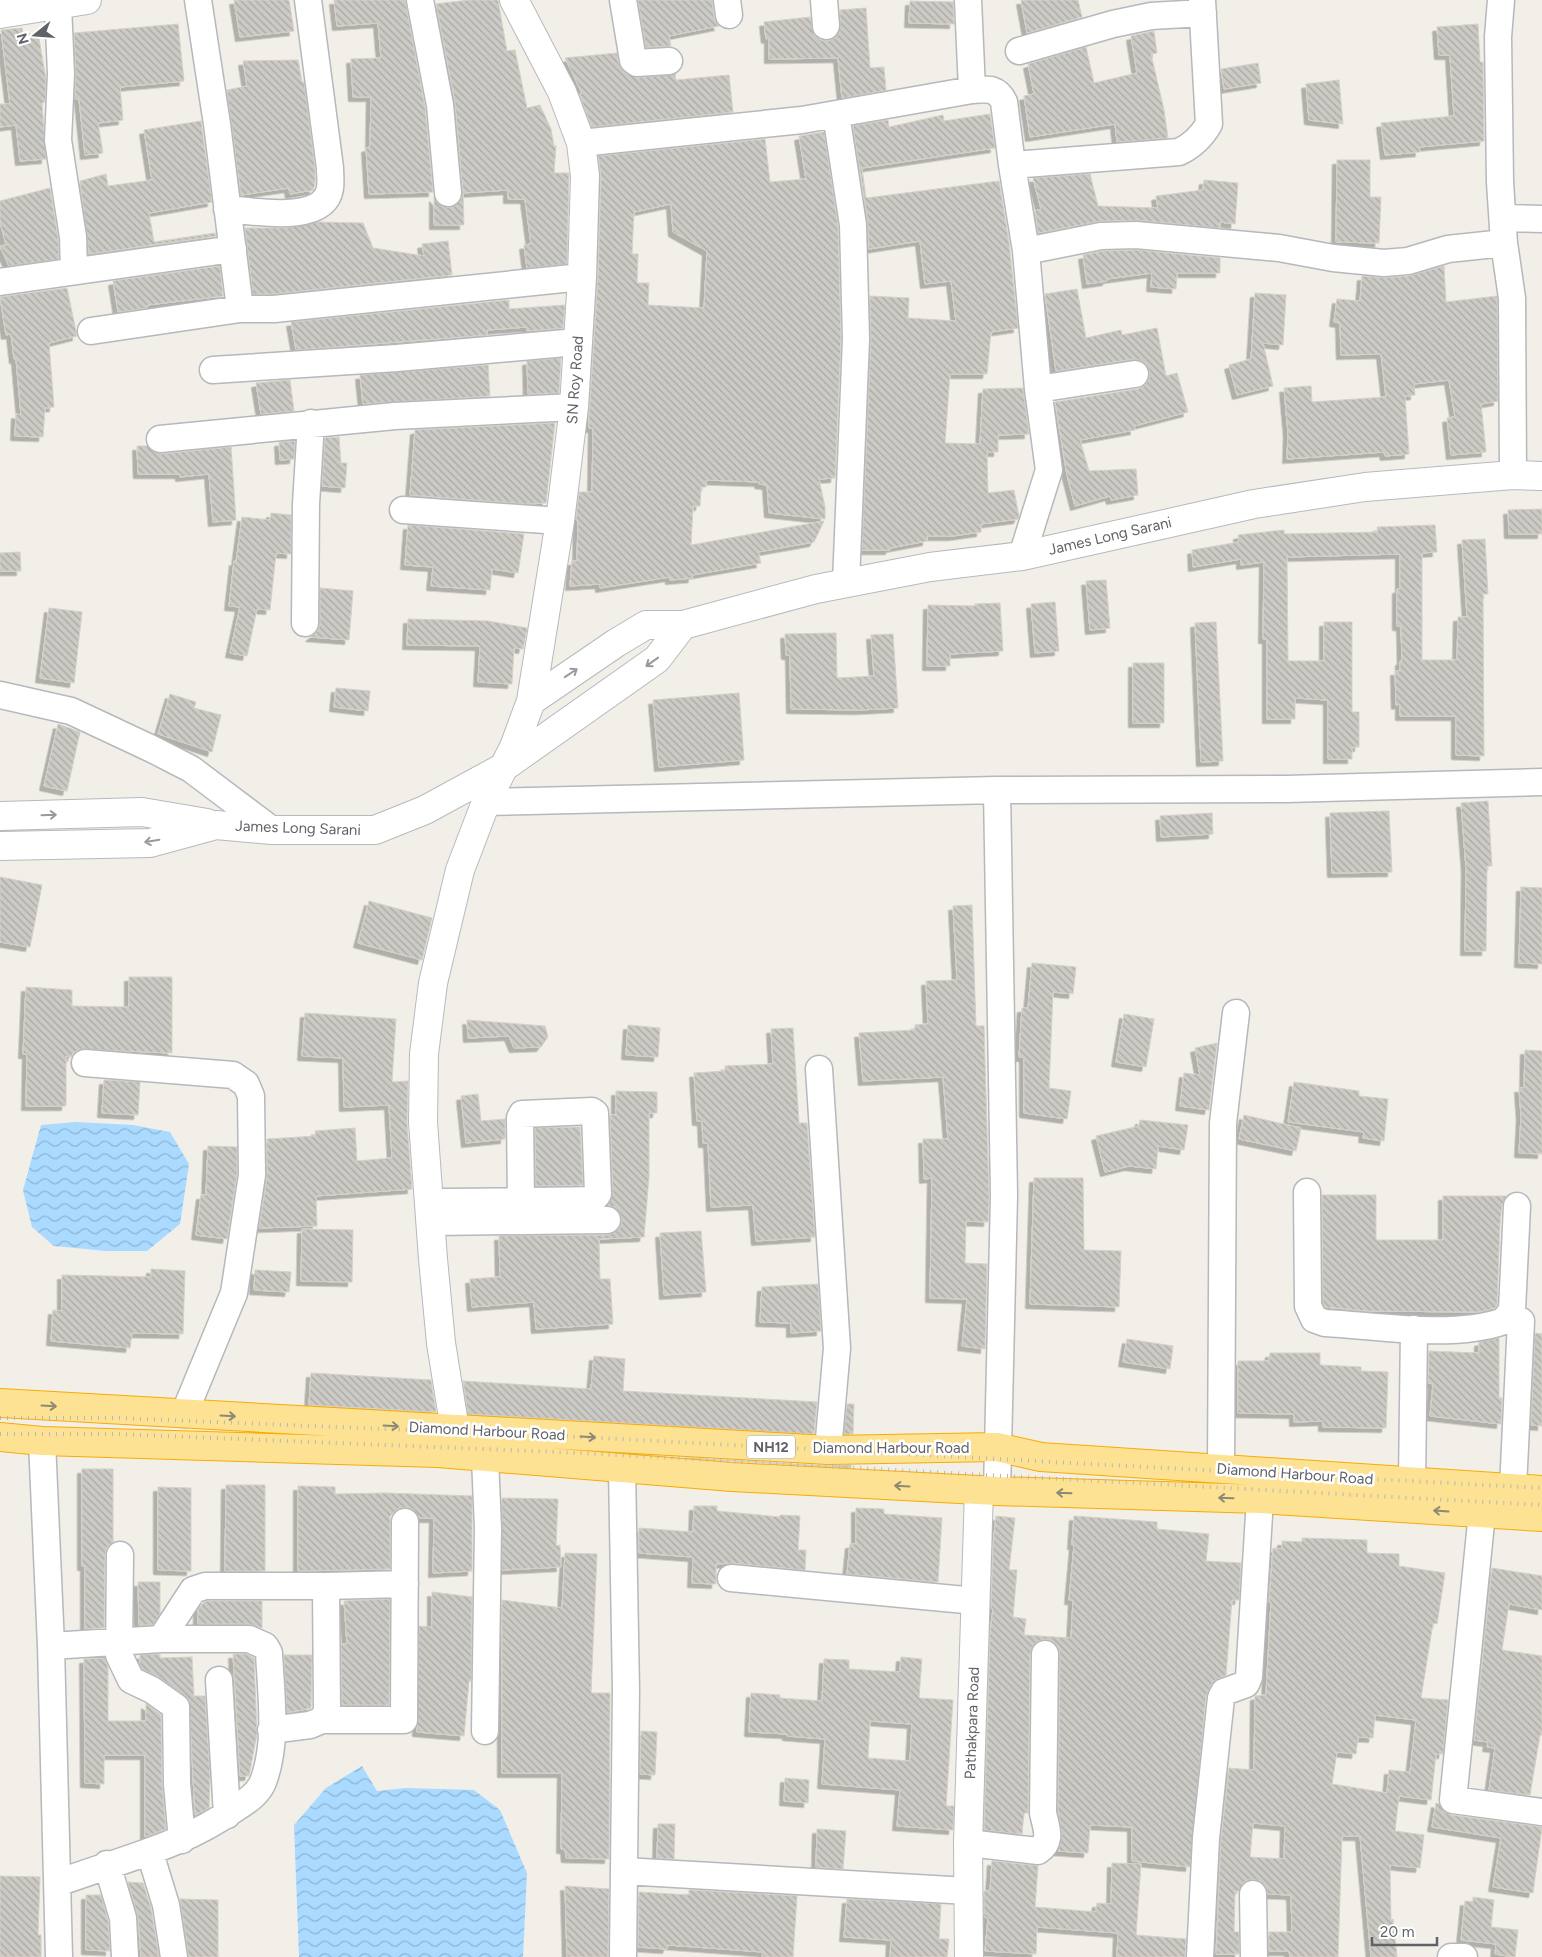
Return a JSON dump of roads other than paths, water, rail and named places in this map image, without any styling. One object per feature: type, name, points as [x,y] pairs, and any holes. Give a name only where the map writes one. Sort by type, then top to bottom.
[{"type":"highway","name":"Diamond Harbour Road","points":[[0,1403],[828,1450],[997,1447],[1041,1457],[1542,1490]]},
{"type":"highway","name":"Diamond Harbour Road","points":[[0,1437],[42,1441],[438,1453],[622,1469],[988,1490],[1260,1499],[1542,1517]]},
{"type":"street","points":[[0,14],[88,0]]},
{"type":"street","points":[[198,0],[240,309]]},
{"type":"street","points":[[227,208],[285,215],[307,210],[324,200],[330,189],[330,168],[308,0]]},
{"type":"street","points":[[420,0],[440,105],[448,193]]},
{"type":"street","name":"SN Roy Road","points":[[455,1430],[441,1343],[424,1122],[424,1074],[433,983],[460,870],[486,802],[514,747],[531,701],[560,521],[574,407],[582,277],[584,176],[581,143],[562,92],[514,0]]},
{"type":"street","points":[[623,0],[633,60],[637,64],[670,61]]},
{"type":"street","points":[[824,0],[826,26]]},
{"type":"street","points":[[968,0],[972,90]]},
{"type":"street","points":[[1501,0],[1498,37],[1500,182],[1503,230],[1512,298],[1513,475]]},
{"type":"street","points":[[58,5],[61,74],[58,140],[73,237],[74,271]]},
{"type":"street","points":[[1012,166],[1179,152],[1203,134],[1209,124],[1203,6],[1132,20],[1019,51]]},
{"type":"street","points":[[581,143],[802,120],[972,90],[992,89],[1000,94],[1004,102],[1026,251],[1038,389],[1049,470],[1022,556]]},
{"type":"street","points":[[836,114],[853,225],[856,339],[846,583]]},
{"type":"street","points":[[1026,251],[1101,236],[1136,236],[1279,248],[1333,258],[1384,263],[1408,261],[1542,219]]},
{"type":"street","points":[[0,282],[233,249]]},
{"type":"street","points":[[91,331],[240,309],[274,309],[582,277]]},
{"type":"street","points":[[212,370],[397,358],[577,342]]},
{"type":"street","points":[[1038,389],[1135,374]]},
{"type":"street","points":[[160,439],[394,416],[574,407]]},
{"type":"street","points":[[305,623],[306,504],[312,423]]},
{"type":"street","name":"James Long Sarani","points":[[531,701],[616,643],[646,625],[683,625],[806,591],[930,567],[1022,556],[1254,504],[1364,487],[1513,475],[1542,476]]},
{"type":"street","points":[[403,510],[560,521]]},
{"type":"street","name":"James Long Sarani","points":[[0,846],[150,843],[216,825],[272,830],[375,830],[425,810],[504,767],[657,659],[683,625]]},
{"type":"street","points":[[0,695],[71,711],[152,749],[191,769],[272,830]]},
{"type":"street","points":[[486,802],[997,790],[1286,789],[1542,782]]},
{"type":"street","points":[[988,1490],[997,1447],[1004,1195],[997,790]]},
{"type":"street","points":[[0,816],[142,812],[216,825]]},
{"type":"street","points":[[1221,1469],[1223,1122],[1236,1013]]},
{"type":"street","points":[[85,1064],[233,1075],[246,1084],[251,1096],[252,1175],[234,1293],[184,1414]]},
{"type":"street","points":[[819,1069],[837,1348],[828,1450]]},
{"type":"street","points":[[1307,1192],[1308,1306],[1314,1319],[1325,1323],[1414,1329],[1468,1330],[1504,1321],[1512,1310],[1517,1206]]},
{"type":"street","points":[[431,1212],[521,1201]]},
{"type":"street","points":[[431,1212],[607,1220]]},
{"type":"street","points":[[1513,1488],[1521,1321]]},
{"type":"street","points":[[1412,1482],[1414,1329]]},
{"type":"street","points":[[42,1441],[51,1646],[59,1957]]},
{"type":"street","points":[[485,1458],[488,1528],[485,1731]]},
{"type":"street","points":[[622,1469],[626,1690],[623,1957]]},
{"type":"street","name":"Pathakpara Road","points":[[969,1957],[968,1843],[976,1601],[988,1490]]},
{"type":"street","points":[[1200,1957],[1206,1838],[1221,1698],[1224,1692],[1246,1684],[1249,1677],[1260,1499]]},
{"type":"street","points":[[1482,1513],[1453,1800],[1542,1812]]},
{"type":"street","points":[[271,1730],[310,1725],[322,1720],[404,1720],[405,1522]]},
{"type":"street","points":[[120,1555],[119,1654],[131,1680],[152,1690],[176,1706],[177,1784],[182,1840]]},
{"type":"street","points":[[731,1578],[976,1601]]},
{"type":"street","points":[[162,1639],[193,1590],[205,1586],[404,1584]]},
{"type":"street","points":[[322,1720],[328,1700],[326,1586]]},
{"type":"street","points":[[51,1646],[162,1639],[249,1639],[264,1646],[269,1653],[271,1730],[269,1758],[262,1783],[251,1798],[227,1815],[182,1840],[150,1853],[107,1864],[58,1883]]},
{"type":"street","points":[[968,1843],[1038,1851],[1045,1846],[1048,1837],[1043,1813],[1046,1654]]},
{"type":"street","points":[[219,1680],[227,1815]]},
{"type":"street","points":[[150,1853],[166,1905],[174,1957]]},
{"type":"street","points":[[107,1864],[123,1918],[125,1957]]},
{"type":"street","points":[[624,1871],[968,1891]]},
{"type":"street","points":[[1253,1894],[1254,1957]]},
{"type":"street","points":[[1451,1957],[1464,1957]]},
{"type":"water","points":[[76,1122],[133,1125],[170,1132],[189,1164],[180,1224],[147,1251],[106,1251],[54,1246],[32,1227],[23,1190],[41,1125]]},
{"type":"water","points":[[362,1766],[377,1791],[406,1788],[474,1790],[500,1810],[527,1873],[523,1957],[299,1957],[294,1825],[326,1788]]},
{"type":"railway","points":[[0,1418],[117,1418],[582,1437],[1542,1488]]},
{"type":"railway","points":[[0,1434],[117,1434],[581,1453],[1542,1505]]}]
